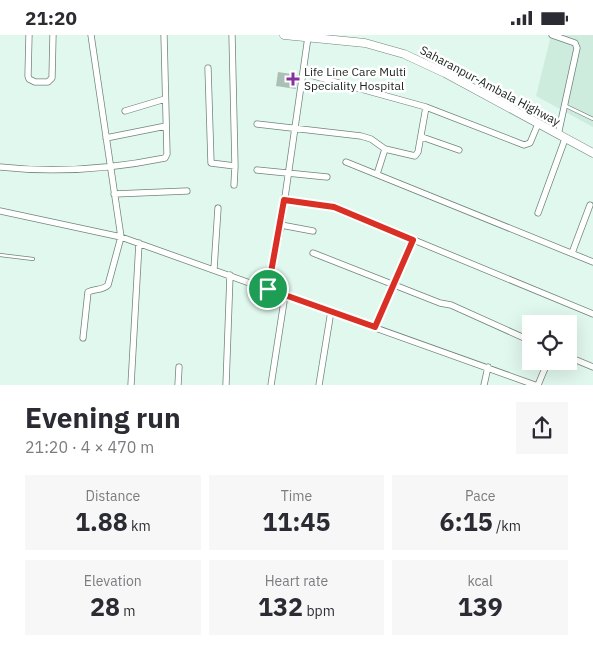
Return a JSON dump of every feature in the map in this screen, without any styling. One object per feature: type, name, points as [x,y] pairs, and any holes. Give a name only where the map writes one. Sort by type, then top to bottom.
[{"type":"main road","name":"Saharanpur-Ambala Highway","points":[[286,35],[365,43],[404,54],[445,73],[593,153]]},
{"type":"street","points":[[29,35],[28,76],[35,82],[48,82],[52,79],[53,35]]},
{"type":"street","points":[[83,338],[88,292],[102,289],[108,285],[121,237],[91,35]]},
{"type":"street","points":[[0,167],[47,170],[110,166],[165,158],[167,153],[164,35]]},
{"type":"street","points":[[232,35],[234,185]]},
{"type":"street","points":[[538,213],[562,137],[565,105],[577,48],[575,43],[552,35]]},
{"type":"street","points":[[268,289],[281,225],[308,37]]},
{"type":"street","points":[[208,68],[211,163],[235,166]]},
{"type":"street","points":[[303,73],[426,107],[524,145],[530,143],[538,124]]},
{"type":"street","points":[[125,111],[165,99]]},
{"type":"street","points":[[257,124],[361,136],[370,139],[385,149],[415,156],[422,137],[426,107]]},
{"type":"street","points":[[106,138],[166,127]]},
{"type":"street","points":[[422,137],[459,150]]},
{"type":"street","points":[[377,174],[385,149]]},
{"type":"street","points":[[346,162],[593,262]]},
{"type":"street","points":[[257,170],[327,177]]},
{"type":"street","points":[[114,194],[188,191]]},
{"type":"street","points":[[284,200],[334,207],[593,314]]},
{"type":"street","points":[[572,253],[590,205]]},
{"type":"street","points":[[214,269],[218,208]]},
{"type":"street","points":[[0,211],[121,237],[488,367],[526,383],[536,385],[544,370]]},
{"type":"street","points":[[281,225],[313,231]]},
{"type":"street","points":[[375,327],[413,240]]},
{"type":"street","points":[[131,385],[139,243]]},
{"type":"street","points":[[313,253],[440,303],[451,305],[522,337]]},
{"type":"street","points":[[226,385],[230,275]]},
{"type":"street","points":[[271,385],[285,295]]},
{"type":"street","points":[[319,385],[331,311]]},
{"type":"street","points":[[577,360],[593,367]]},
{"type":"street","points":[[178,385],[179,367]]},
{"type":"street","points":[[484,385],[488,367]]},
{"type":"lane","points":[[565,105],[593,119]]},
{"type":"lane","points":[[0,255],[33,259]]},
{"type":"shaded area","points":[[551,35],[593,35],[593,127],[536,96]]},
{"type":"building","points":[[278,72],[298,75],[296,89],[276,86]]},
{"type":"place","name":"Life Line Care Multi Speciality Hospital","points":[[293,79]]},
{"type":"route","points":[[284,200],[334,207],[413,240],[375,327],[268,289],[284,200]]}]
